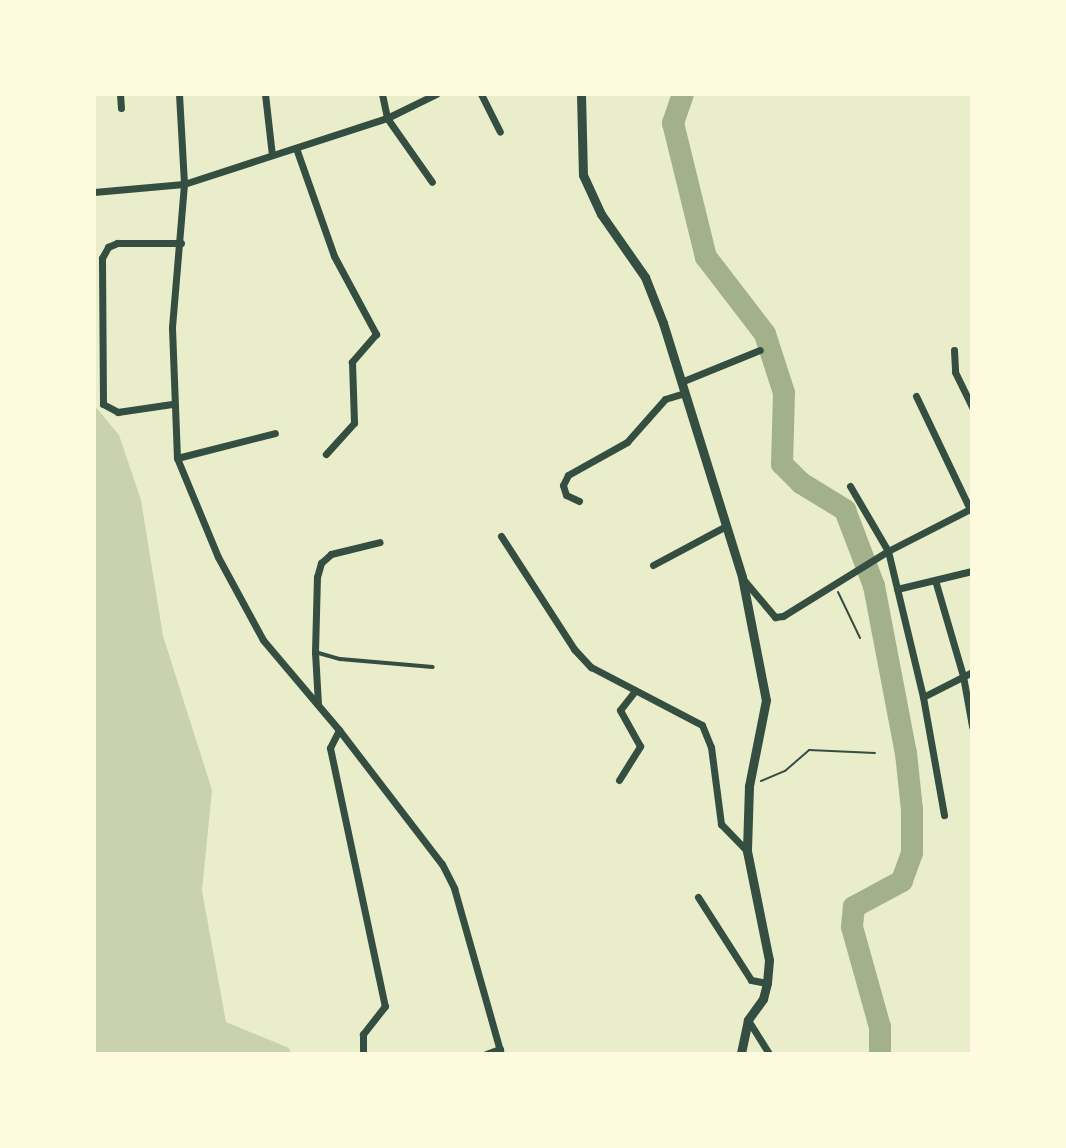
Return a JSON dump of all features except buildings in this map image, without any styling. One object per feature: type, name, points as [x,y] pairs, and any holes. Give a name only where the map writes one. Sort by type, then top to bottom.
[{"type":"street","points":[[120,94],[121,108]]},
{"type":"street","points":[[179,94],[184,184],[172,328],[172,404],[177,458],[218,557],[263,640],[339,730],[442,864],[454,888],[500,1051],[486,1054]]},
{"type":"street","points":[[265,94],[272,155]]},
{"type":"street","points":[[382,94],[387,118],[432,182]]},
{"type":"street","points":[[94,192],[184,184],[387,118],[436,94]]},
{"type":"street","points":[[481,94],[500,132]]},
{"type":"street","points":[[581,94],[583,175],[601,214],[645,277],[742,577],[766,700],[749,786],[747,851],[769,960],[763,999],[748,1020],[741,1054]]},
{"type":"street","points":[[296,148],[334,256],[376,334],[352,362],[354,423],[326,454]]},
{"type":"street","points":[[172,404],[108,410],[103,404],[100,392],[102,258],[108,247],[117,243],[181,243]]},
{"type":"street","points":[[579,501],[566,495],[563,485],[568,475],[627,442],[665,399],[760,350]]},
{"type":"street","points":[[954,350],[955,372],[972,407]]},
{"type":"street","points":[[742,577],[775,617],[890,550],[971,508],[916,396]]},
{"type":"street","points":[[177,458],[275,433]]},
{"type":"street","points":[[850,486],[890,550],[923,697],[944,815]]},
{"type":"street","points":[[653,565],[726,526]]},
{"type":"street","points":[[501,536],[574,649],[591,667],[702,725],[711,747],[721,824],[747,851]]},
{"type":"street","points":[[318,704],[315,652],[317,577],[321,563],[331,554],[380,542]]},
{"type":"street","points":[[897,589],[972,571]]},
{"type":"street","points":[[935,580],[963,676],[972,726]]},
{"type":"street","points":[[923,697],[972,672]]},
{"type":"street","points":[[619,780],[640,746],[620,710],[635,691]]},
{"type":"street","points":[[339,730],[330,748],[385,1006],[363,1034],[363,1054]]},
{"type":"street","points":[[698,897],[751,980],[767,983]]},
{"type":"street","points":[[748,1020],[769,1054]]},
{"type":"lane","points":[[315,652],[340,659],[433,667]]},
{"type":"path","points":[[834,584],[860,638]]},
{"type":"path","points":[[749,786],[785,771],[809,750],[875,753]]},
{"type":"green space","points":[[94,405],[119,435],[141,500],[163,636],[212,790],[202,891],[226,1022],[289,1048],[291,1054],[94,1054]]},
{"type":"waterway","points":[[683,94],[673,123],[706,257],[765,334],[784,393],[782,464],[801,483],[845,510],[874,586],[906,753],[912,810],[912,853],[902,881],[854,907],[852,927],[880,1027],[880,1054]]}]
